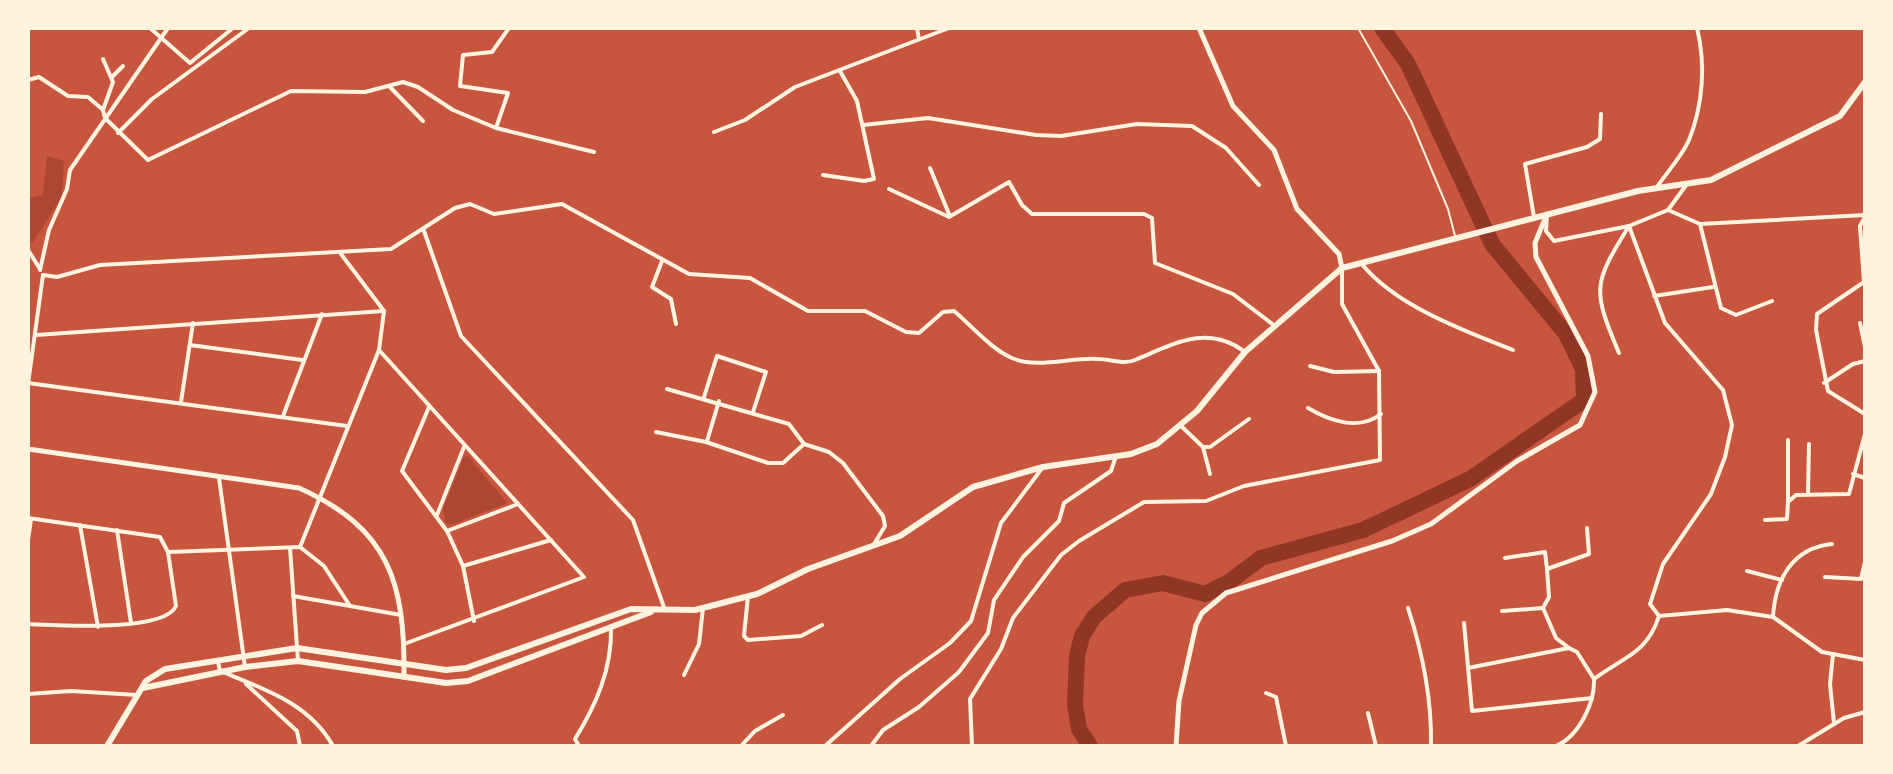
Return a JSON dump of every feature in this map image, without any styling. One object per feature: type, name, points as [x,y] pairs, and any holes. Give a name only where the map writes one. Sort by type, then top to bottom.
[{"type":"main road","points":[[107,746],[146,681],[165,669],[243,654],[297,648],[446,670],[466,668],[545,643],[631,609],[666,612],[703,608],[748,596],[900,536],[973,487],[1043,467],[1116,456],[1157,444],[1197,411],[1245,352],[1342,268],[1534,217],[1657,187],[1687,184],[1723,175],[1840,116],[1865,82]]},
{"type":"main road","points":[[143,688],[220,671],[298,661],[446,683],[468,681],[549,653],[652,611]]},
{"type":"main road","points":[[545,643],[549,653]]},
{"type":"street","points":[[150,28],[190,63],[233,28]]},
{"type":"street","points":[[168,28],[159,36],[70,170],[67,189],[49,230],[28,385],[181,402],[348,426]]},
{"type":"street","points":[[118,133],[152,99],[249,28]]},
{"type":"street","points":[[496,128],[508,93],[460,86],[463,55],[492,52],[509,28]]},
{"type":"street","points":[[917,28],[919,39]]},
{"type":"street","points":[[714,132],[745,120],[795,87],[949,28]]},
{"type":"street","points":[[972,746],[970,699],[1001,649],[1013,618],[1061,555],[1079,541],[1144,502],[1206,501],[1244,486],[1318,469],[1374,464],[1383,455],[1379,371],[1342,304],[1339,254],[1297,209],[1274,150],[1233,106],[1199,28]]},
{"type":"street","points":[[1657,187],[1689,141],[1703,84],[1697,28]]},
{"type":"street","points":[[103,59],[112,77]]},
{"type":"street","points":[[123,66],[112,77],[105,118],[148,160],[291,91],[351,93],[410,83],[453,110],[496,128],[594,152]]},
{"type":"street","points":[[823,175],[864,181],[874,179],[857,101],[840,71]]},
{"type":"street","points":[[28,80],[39,77],[68,96],[88,97],[104,111]]},
{"type":"street","points":[[389,86],[423,121]]},
{"type":"street","points":[[1534,217],[1525,164],[1587,147],[1600,139],[1601,114]]},
{"type":"street","points":[[863,125],[928,118],[1061,136],[1137,124],[1192,126],[1226,148],[1259,185]]},
{"type":"street","points":[[930,168],[949,217]]},
{"type":"street","points":[[949,217],[1009,182],[1022,205],[1032,214],[1144,214],[1152,218],[1155,263],[1233,294],[1275,326]]},
{"type":"street","points":[[1547,214],[1546,231],[1554,241],[1629,226],[1668,210],[1687,184]]},
{"type":"street","points":[[889,189],[949,217]]},
{"type":"street","points":[[28,250],[42,272],[57,277],[100,265],[341,254],[391,249],[455,208],[470,204],[494,214],[562,204],[689,274],[750,278],[808,311],[865,311],[906,332],[919,333],[943,312],[954,311],[1010,358],[1024,361],[1134,361],[1175,342],[1211,336],[1233,342],[1245,352]]},
{"type":"street","points":[[1668,210],[1700,224],[1865,216],[1860,226],[1864,282],[1821,308],[1815,321],[1824,383],[1828,391],[1844,404],[1859,408],[1865,414]]},
{"type":"street","points":[[1176,746],[1179,701],[1196,625],[1202,613],[1226,593],[1392,541],[1431,524],[1517,461],[1580,425],[1595,392],[1588,356],[1536,257],[1535,243],[1547,214]]},
{"type":"street","points":[[1700,224],[1709,253],[1713,287],[1721,308],[1736,315],[1772,301]]},
{"type":"street","points":[[1629,226],[1665,323],[1723,390],[1732,425],[1711,494],[1658,577],[1650,604],[1659,616]]},
{"type":"street","points":[[1619,353],[1600,305],[1600,272],[1629,226]]},
{"type":"street","points":[[424,230],[461,336],[633,520],[666,612]]},
{"type":"street","points":[[300,547],[379,350],[384,311],[341,254]]},
{"type":"street","points":[[662,261],[652,287],[671,299],[676,324]]},
{"type":"street","points":[[1361,263],[1386,287],[1456,328],[1513,350]]},
{"type":"street","points":[[1654,296],[1713,287]]},
{"type":"street","points":[[36,335],[384,311]]},
{"type":"street","points":[[283,416],[322,313]]},
{"type":"street","points":[[181,402],[193,323]]},
{"type":"street","points":[[1860,323],[1865,347]]},
{"type":"street","points":[[190,345],[302,360]]},
{"type":"street","points":[[379,350],[464,446],[582,570],[584,577],[474,621],[404,644]]},
{"type":"street","points":[[704,397],[717,356],[766,372],[753,412]]},
{"type":"street","points":[[1824,383],[1853,364],[1865,361]]},
{"type":"street","points":[[1310,366],[1334,372],[1379,371]]},
{"type":"street","points":[[667,389],[719,401],[789,424],[804,444],[829,452],[843,463],[883,516],[885,526],[873,546]]},
{"type":"street","points":[[706,442],[719,401]]},
{"type":"street","points":[[429,407],[402,471],[447,531],[463,566],[474,621]]},
{"type":"street","points":[[1308,408],[1334,421],[1356,423],[1371,422],[1381,414]]},
{"type":"street","points":[[1203,447],[1210,447],[1249,419]]},
{"type":"street","points":[[1180,425],[1203,447],[1210,474]]},
{"type":"street","points":[[656,432],[706,442],[768,463],[783,463],[804,444]]},
{"type":"street","points":[[1788,502],[1796,495],[1849,494],[1865,434]]},
{"type":"street","points":[[1765,520],[1787,519],[1788,440]]},
{"type":"street","points":[[1808,495],[1809,444]]},
{"type":"street","points":[[437,515],[464,446]]},
{"type":"street","points":[[28,449],[299,488],[319,497],[363,528],[394,576],[403,615],[404,678]]},
{"type":"street","points":[[871,746],[883,730],[919,707],[959,672],[988,633],[994,600],[1023,557],[1040,535],[1059,521],[1064,503],[1111,471],[1116,456]]},
{"type":"street","points":[[825,746],[900,679],[950,643],[971,621],[1001,523],[1043,467]]},
{"type":"street","points":[[1853,474],[1865,478]]},
{"type":"street","points":[[219,478],[245,667]]},
{"type":"street","points":[[447,531],[518,504]]},
{"type":"street","points":[[28,540],[30,518],[160,537],[168,552],[176,606],[173,612],[131,623],[98,627],[28,624]]},
{"type":"street","points":[[80,525],[98,627]]},
{"type":"street","points":[[1547,569],[1589,554],[1587,528]]},
{"type":"street","points":[[117,530],[131,623]]},
{"type":"street","points":[[463,566],[551,540]]},
{"type":"street","points":[[1773,617],[1774,593],[1806,549],[1832,544]]},
{"type":"street","points":[[290,547],[298,661]]},
{"type":"street","points":[[168,552],[300,547],[324,566],[350,606]]},
{"type":"street","points":[[1505,558],[1545,552],[1549,597],[1543,608]]},
{"type":"street","points":[[1825,577],[1861,579],[1865,562]]},
{"type":"street","points":[[1747,571],[1782,580]]},
{"type":"street","points":[[293,596],[403,615]]},
{"type":"street","points":[[748,596],[744,636],[748,640],[801,636],[822,625]]},
{"type":"street","points":[[684,675],[699,644],[703,608]]},
{"type":"street","points":[[1408,608],[1425,666],[1432,713],[1431,746]]},
{"type":"street","points":[[1502,611],[1543,608]]},
{"type":"street","points":[[1543,608],[1556,638],[1577,652],[1594,679],[1592,698],[1570,740],[1556,746]]},
{"type":"street","points":[[1659,616],[1727,610],[1773,617],[1822,652],[1865,660]]},
{"type":"street","points":[[1594,679],[1640,649],[1652,636],[1659,616]]},
{"type":"street","points":[[1464,623],[1472,711],[1592,698]]},
{"type":"street","points":[[579,746],[575,739],[597,700],[609,662],[611,628]]},
{"type":"street","points":[[1468,668],[1569,648]]},
{"type":"street","points":[[1833,654],[1830,684],[1834,723]]},
{"type":"street","points":[[217,659],[220,671],[303,708],[333,746]]},
{"type":"street","points":[[241,680],[297,731],[300,746]]},
{"type":"street","points":[[28,694],[71,691],[137,695]]},
{"type":"street","points":[[1266,693],[1276,697],[1286,746]]},
{"type":"street","points":[[1798,746],[1834,723],[1865,712]]},
{"type":"street","points":[[1368,713],[1376,746]]},
{"type":"street","points":[[741,746],[755,731],[783,715]]},
{"type":"lane","points":[[1358,28],[1411,121],[1448,209],[1456,238]]},
{"type":"shaded area","points":[[47,156],[64,161],[62,196],[33,242],[28,240],[28,198],[43,195]]},
{"type":"shaded area","points":[[468,456],[507,503],[451,525],[445,522],[443,509],[464,457]]},
{"type":"waterway","points":[[1090,746],[1079,729],[1075,705],[1077,656],[1082,636],[1094,617],[1125,590],[1163,583],[1205,594],[1229,582],[1261,558],[1363,530],[1470,479],[1584,400],[1583,369],[1566,334],[1492,244],[1408,64],[1382,28]]}]
